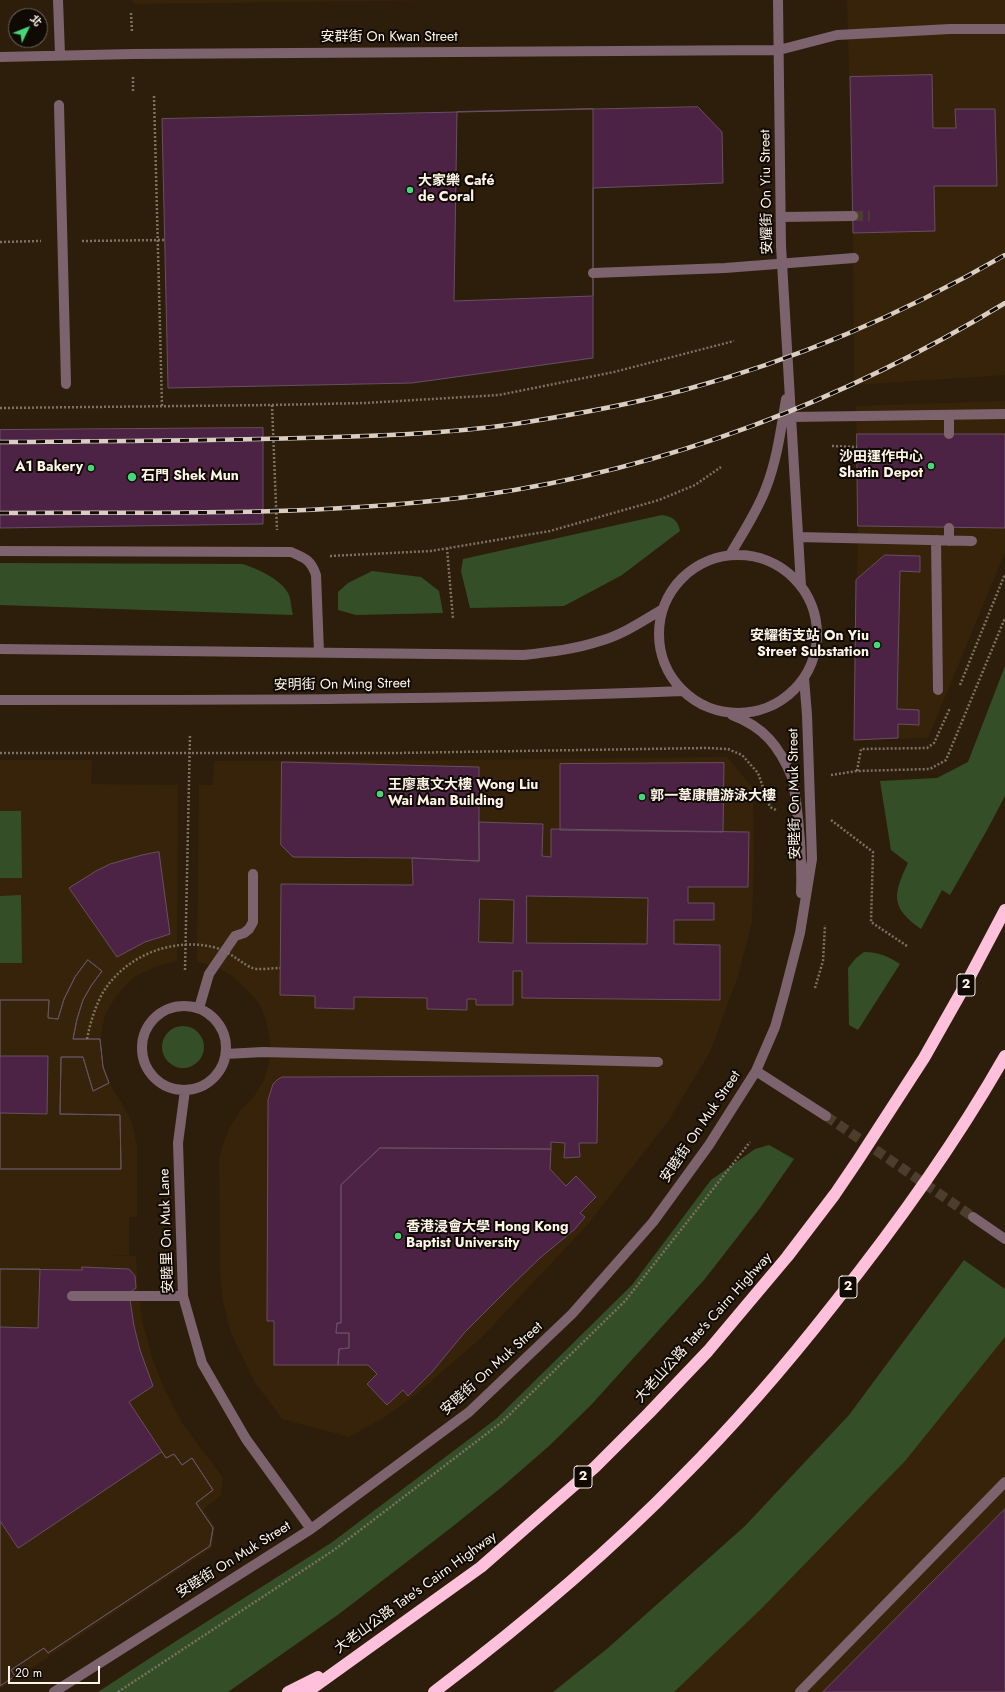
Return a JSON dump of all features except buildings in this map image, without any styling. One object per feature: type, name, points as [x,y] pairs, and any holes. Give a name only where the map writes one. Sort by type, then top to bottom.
[{"type":"highway","name":"大老山公路 Tate's Cairn Highway","points":[[307,1692],[481,1567],[595,1466],[649,1413],[708,1351],[787,1257],[854,1166],[924,1058],[967,982],[1005,910]]},
{"type":"highway","name":"2","points":[[434,1692],[528,1618],[601,1553],[682,1478],[730,1428],[795,1352],[881,1245],[950,1146],[1005,1056]]},
{"type":"highway","points":[[288,1692],[346,1663]]},
{"type":"highway","points":[[439,1692],[452,1678]]},
{"type":"street","points":[[58,0],[60,54]]},
{"type":"street","name":"安耀街 On Yiu Street","points":[[778,0],[782,264],[801,586]]},
{"type":"street","name":"安群街 On Kwan Street","points":[[0,56],[60,54],[779,50],[837,35],[950,29],[1005,29]]},
{"type":"street","points":[[59,105],[66,384]]},
{"type":"street","points":[[781,218],[853,216]]},
{"type":"street","points":[[593,273],[725,268],[854,258]]},
{"type":"street","name":"安耀街 On Yiu Street","points":[[730,555],[766,489],[775,460],[789,384]]},
{"type":"street","points":[[791,417],[1005,414]]},
{"type":"street","points":[[949,415],[949,434]]},
{"type":"street","points":[[949,528],[949,541]]},
{"type":"street","points":[[798,537],[972,541]]},
{"type":"street","points":[[936,540],[938,690]]},
{"type":"street","points":[[0,551],[291,552],[304,558],[312,565],[316,575],[319,652]]},
{"type":"street","points":[[730,555],[749,555],[769,561],[786,571],[801,586],[813,608],[817,632],[814,656],[804,678],[792,692],[777,703],[760,710],[742,713],[721,711],[711,708],[696,701],[684,691],[670,674],[661,653],[659,631],[663,609],[674,586],[692,569],[710,560],[730,555]]},
{"type":"street","points":[[0,649],[524,655],[557,651],[601,641],[643,621],[663,609]]},
{"type":"street","name":"安睦街 On Muk Street","points":[[54,1692],[311,1528],[469,1412],[572,1314],[653,1222],[709,1145],[756,1071],[775,1027],[800,933],[812,859],[807,715],[804,678]]},
{"type":"street","name":"安明街 On Ming Street","points":[[0,700],[256,701],[586,695],[684,691]]},
{"type":"street","name":"安睦街 On Muk Street","points":[[721,711],[748,721],[764,733],[779,752],[792,778],[799,826],[802,867],[800,933]]},
{"type":"street","points":[[199,1008],[209,974],[235,936],[244,933],[249,929],[253,922],[253,874]]},
{"type":"street","points":[[185,1005],[199,1008],[212,1015],[221,1026],[226,1040],[226,1054],[222,1068],[212,1080],[200,1087],[186,1090],[172,1088],[160,1082],[150,1073],[144,1061],[142,1048],[144,1034],[150,1023],[159,1013],[172,1007],[185,1005]]},
{"type":"street","points":[[226,1054],[263,1052],[658,1062]]},
{"type":"street","points":[[756,1071],[826,1116]]},
{"type":"street","name":"安睦里 On Muk Lane","points":[[186,1090],[178,1143],[183,1296],[202,1363],[246,1439],[311,1528]]},
{"type":"street","points":[[973,1217],[1005,1239]]},
{"type":"street","points":[[72,1296],[183,1296]]},
{"type":"street","points":[[800,1692],[1005,1482]]},
{"type":"path","points":[[154,96],[162,406]]},
{"type":"path","points":[[0,408],[365,403],[499,395],[614,372],[734,341]]},
{"type":"path","points":[[272,405],[278,551]]},
{"type":"path","points":[[832,446],[857,447]]},
{"type":"path","points":[[312,565],[326,556],[431,551],[550,531],[659,500],[695,485],[721,467]]},
{"type":"path","points":[[447,548],[453,618]]},
{"type":"path","points":[[831,775],[857,771],[930,769],[946,760],[1005,618]]},
{"type":"path","points":[[185,970],[190,734]]},
{"type":"path","points":[[0,753],[396,754],[698,748],[728,749],[742,755],[758,773],[770,807],[777,811]]},
{"type":"path","points":[[830,819],[874,852],[871,922],[907,946]]},
{"type":"path","points":[[87,1039],[94,1011],[110,982],[135,960],[164,947],[177,944],[214,947],[234,955],[251,968],[280,968]]},
{"type":"shaded area","points":[[131,0],[444,0],[135,4]]},
{"type":"shaded area","points":[[847,0],[1005,0],[1005,375],[854,385],[853,216]]},
{"type":"shaded area","points":[[1005,401],[1005,552],[928,738],[854,740],[858,526],[856,406]]},
{"type":"shaded area","points":[[727,757],[753,788],[754,864],[752,922],[738,976],[710,1052],[669,1120],[588,1224],[482,1337],[413,1397],[385,1417],[349,1437],[282,1419],[254,1381],[231,1333],[223,1301],[220,1273],[219,1158],[230,1127],[239,1112],[255,1095],[264,1080],[269,1063],[270,1041],[266,1020],[259,1003],[249,992],[232,976],[220,969],[197,962],[199,785],[213,785],[214,761]]},
{"type":"shaded area","points":[[0,760],[92,760],[91,784],[178,785],[177,961],[157,966],[134,977],[111,1004],[105,1015],[102,1029],[100,1047],[102,1063],[109,1083],[127,1112],[133,1126],[137,1147],[137,1217],[129,1217],[129,1255],[109,1256],[136,1256],[138,1292],[143,1324],[152,1357],[163,1386],[182,1423],[223,1478],[221,1495],[204,1509],[215,1527],[212,1548],[0,1689]]},
{"type":"shaded area","points":[[1005,1285],[1005,1692],[615,1692],[867,1423]]},
{"type":"green space","points":[[662,515],[674,520],[678,524],[680,531],[622,575],[564,606],[470,608],[461,571],[463,559]]},
{"type":"green space","points":[[0,563],[242,564],[261,571],[285,588],[289,595],[293,615],[0,605]]},
{"type":"green space","points":[[372,571],[421,577],[439,591],[443,613],[356,615],[338,610],[338,592],[348,583]]},
{"type":"green space","points":[[1005,666],[1005,796],[950,895],[942,890],[921,929],[904,914],[899,907],[897,900],[899,884],[908,863],[891,850],[880,781],[937,778],[968,762]]},
{"type":"green space","points":[[0,811],[21,811],[22,878],[0,878]]},
{"type":"green space","points":[[21,895],[22,963],[0,963],[0,896]]},
{"type":"green space","points":[[864,952],[883,955],[900,964],[858,1030],[849,1025],[848,968],[856,958]]},
{"type":"green space","points":[[179,1026],[187,1026],[195,1029],[201,1035],[204,1047],[201,1059],[195,1065],[187,1068],[179,1068],[171,1065],[165,1059],[162,1051],[162,1043],[165,1035],[171,1029]]},
{"type":"green space","points":[[769,1145],[794,1159],[760,1208],[704,1280],[591,1405],[549,1446],[503,1486],[339,1614],[228,1692],[98,1692],[331,1543],[496,1419],[632,1285],[711,1180],[755,1149]]},
{"type":"green space","points":[[964,1260],[1005,1289],[1005,1337],[905,1461],[762,1608],[674,1692],[553,1692],[608,1648],[745,1526],[849,1415]]},
{"type":"tunnel","points":[[853,216],[870,216]]},
{"type":"tunnel","points":[[826,1116],[973,1217]]},
{"type":"railway","points":[[0,442],[227,440],[382,435],[489,427],[579,413],[684,390],[726,378],[808,349],[889,315],[1005,255]]},
{"type":"railway","points":[[0,513],[181,513],[362,507],[482,495],[551,483],[619,468],[687,448],[753,426],[818,400],[882,370],[944,338],[1005,303]]},
{"type":"place","name":"大家樂 Café de Coral","points":[[410,190]]},
{"type":"place","name":"沙田運作中心 Shatin Depot","points":[[931,466]]},
{"type":"place","name":"A1 Bakery","points":[[91,468]]},
{"type":"place","name":"石門 Shek Mun","points":[[132,477]]},
{"type":"place","name":"安耀街支站 On Yiu Street Substation","points":[[877,645]]},
{"type":"place","name":"王廖惠文大樓 Wong Liu Wai Man Building","points":[[380,794]]},
{"type":"place","name":"郭一葦康體游泳大樓","points":[[642,797]]},
{"type":"place","name":"香港浸會大學 Hong Kong Baptist University","points":[[398,1236]]}]
